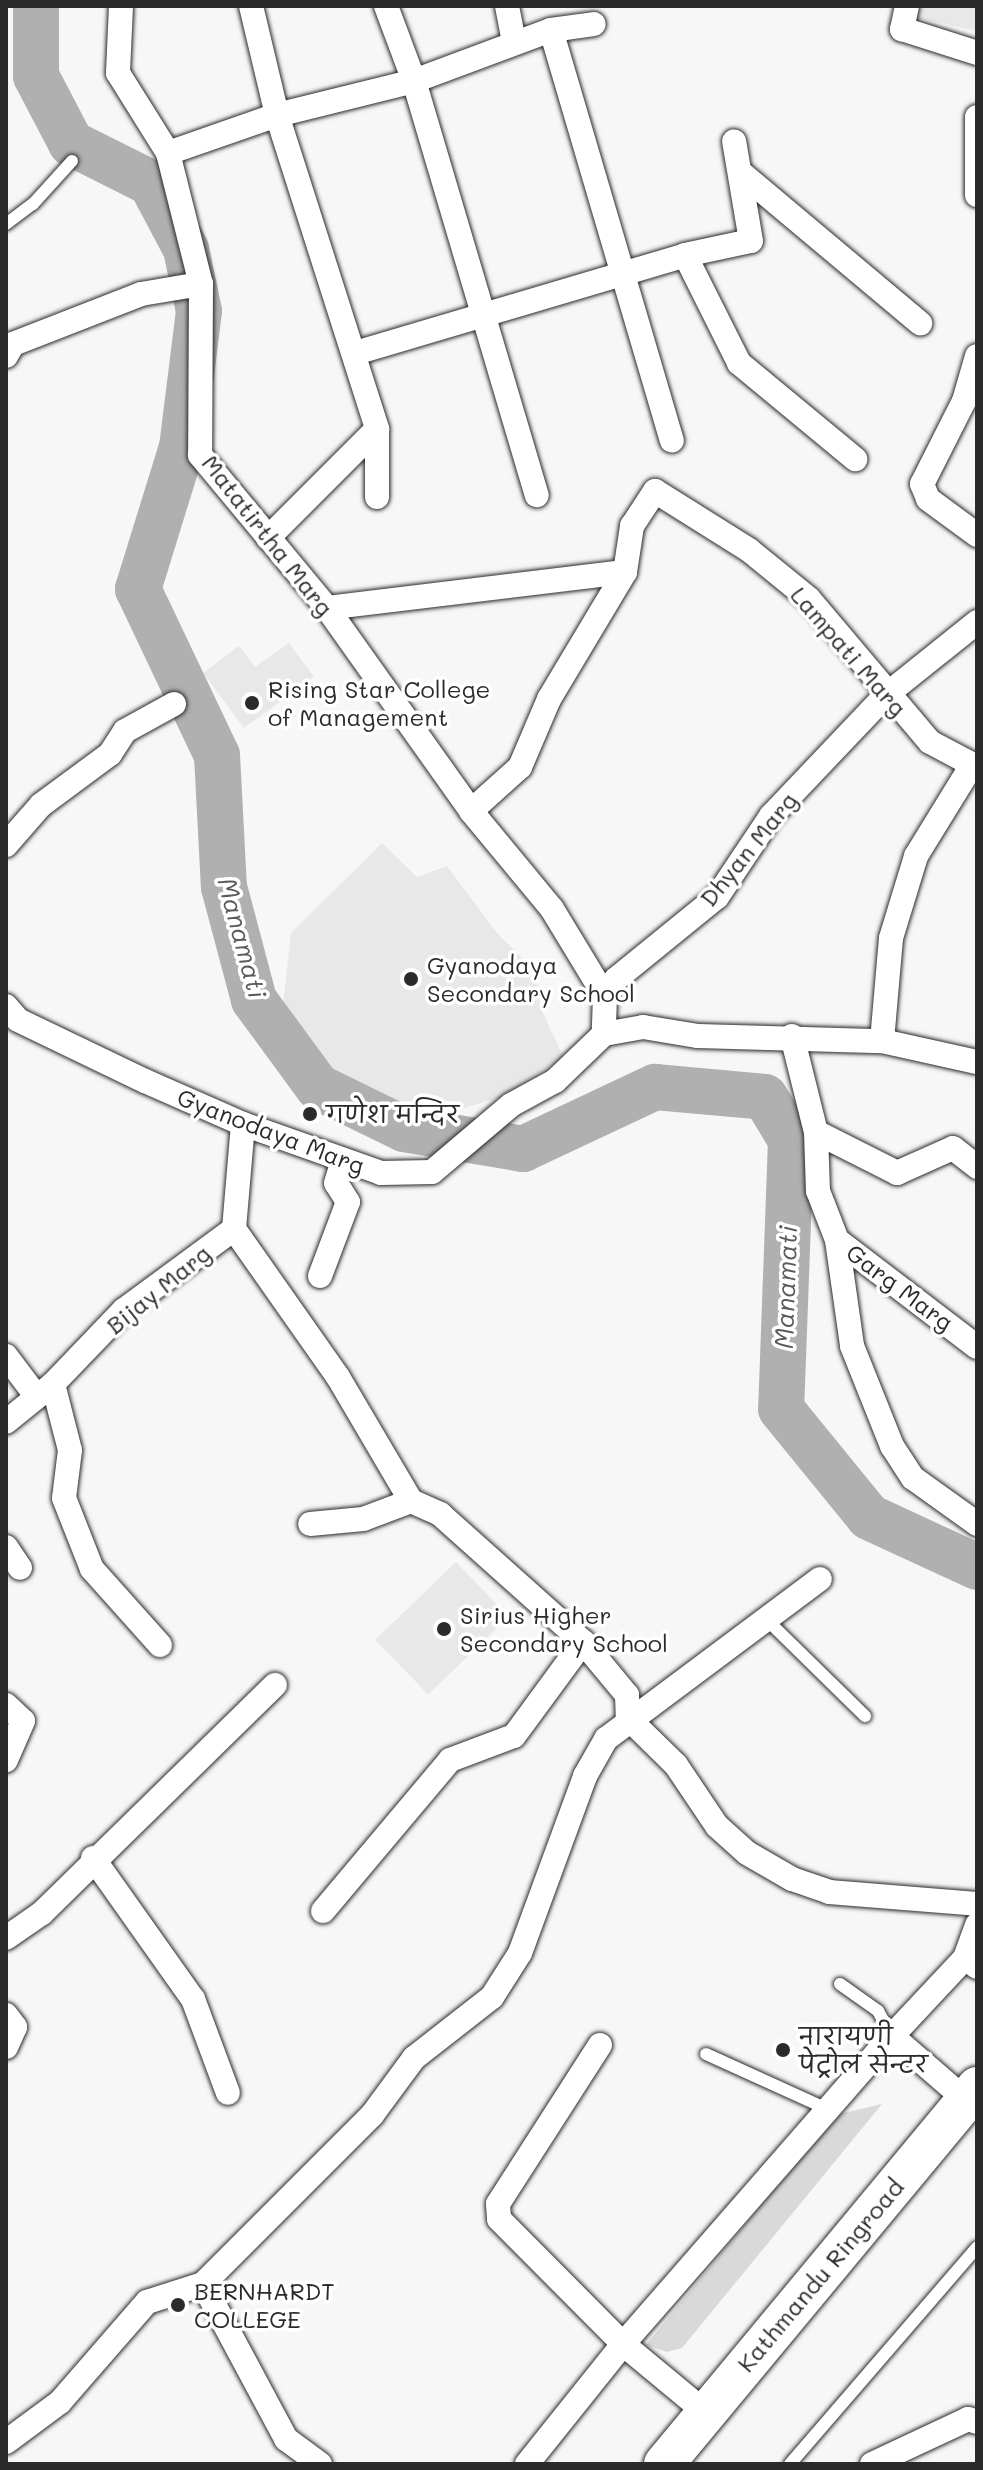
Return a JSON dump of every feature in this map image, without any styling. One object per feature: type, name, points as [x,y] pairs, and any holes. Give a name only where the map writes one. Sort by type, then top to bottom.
[{"type":"highway","name":"Kathmandu Ringroad","points":[[664,2464],[971,2094]]},
{"type":"street","points":[[251,6],[277,115],[377,429],[377,497]]},
{"type":"street","points":[[386,6],[414,81],[537,495]]},
{"type":"street","points":[[507,6],[514,41]]},
{"type":"street","points":[[907,6],[902,29],[977,53]]},
{"type":"street","name":"Matatirtha Marg","points":[[128,9],[118,73],[168,153],[201,284],[200,455],[327,608],[471,811],[552,909],[605,996]]},
{"type":"street","points":[[168,153],[277,115],[414,81],[514,41],[551,30],[594,24]]},
{"type":"street","points":[[551,30],[626,274],[672,441]]},
{"type":"street","points":[[977,117],[977,195]]},
{"type":"street","points":[[355,353],[685,255],[751,241],[734,141]]},
{"type":"street","points":[[741,173],[920,323]]},
{"type":"street","points":[[685,255],[739,363],[855,459]]},
{"type":"street","points":[[6,356],[13,344],[141,294],[201,284]]},
{"type":"street","points":[[977,356],[964,401],[922,484],[928,499],[977,535]]},
{"type":"street","points":[[268,538],[377,429]]},
{"type":"street","name":"Lampati Marg","points":[[625,572],[632,526],[643,503],[655,491],[749,550],[809,599],[886,695],[930,742],[975,766]]},
{"type":"street","points":[[327,608],[625,572]]},
{"type":"street","points":[[471,811],[520,767],[549,699],[625,572]]},
{"type":"street","name":"Dhyan Marg","points":[[605,996],[616,979],[717,897],[771,816],[886,695],[977,622]]},
{"type":"street","points":[[6,845],[41,805],[110,754],[125,731],[174,704]]},
{"type":"street","points":[[882,1041],[891,938],[916,856],[975,766]]},
{"type":"street","points":[[605,996],[604,1034],[643,1027],[698,1036],[792,1036],[882,1041],[977,1062]]},
{"type":"street","name":"Gyanodaya Marg","points":[[6,1006],[18,1020],[243,1124],[381,1173],[432,1172],[511,1105],[555,1081],[604,1034]]},
{"type":"street","name":"Garg Marg","points":[[792,1036],[816,1132],[818,1191],[837,1240],[977,1347]]},
{"type":"street","name":"Bijay Marg","points":[[6,1422],[45,1391],[124,1310],[234,1229],[243,1124]]},
{"type":"street","points":[[816,1132],[897,1173],[953,1148],[977,1167]]},
{"type":"street","points":[[320,1276],[348,1202],[336,1183],[343,1160]]},
{"type":"street","points":[[234,1229],[338,1377],[411,1501],[440,1514],[583,1642],[627,1695],[628,1718],[676,1765],[717,1826],[767,1867],[852,1897],[977,1904]]},
{"type":"street","points":[[837,1240],[852,1346],[892,1446],[913,1478],[972,1516]]},
{"type":"street","points":[[6,1356],[45,1391],[70,1450],[64,1498],[92,1569],[160,1645]]},
{"type":"street","points":[[310,1524],[363,1519],[411,1501]]},
{"type":"street","points":[[6,1547],[20,1568]]},
{"type":"street","points":[[6,2442],[60,2402],[147,2302],[203,2284],[372,2115],[414,2058],[452,2023],[492,1997],[520,1953],[585,1776],[606,1739],[628,1718],[768,1621],[820,1579]]},
{"type":"street","points":[[323,1911],[450,1760],[514,1736],[583,1642]]},
{"type":"street","points":[[6,1938],[42,1913],[93,1858],[275,1685]]},
{"type":"street","points":[[6,1705],[23,1721],[6,1760]]},
{"type":"street","points":[[93,1858],[193,1999],[228,2093]]},
{"type":"street","points":[[527,2464],[623,2344],[825,2108],[973,1956],[977,1925]]},
{"type":"street","points":[[6,2015],[15,2027],[6,2047]]},
{"type":"street","points":[[892,2036],[971,2094]]},
{"type":"street","points":[[600,2045],[498,2204],[499,2219],[623,2344],[705,2412]]},
{"type":"street","points":[[203,2284],[286,2439],[320,2464]]},
{"type":"street","points":[[872,2464],[968,2419],[977,2422]]},
{"type":"lane","points":[[6,224],[33,204],[72,161]]},
{"type":"lane","points":[[768,1621],[865,1716]]},
{"type":"lane","points":[[840,1984],[878,2011],[892,2036]]},
{"type":"lane","points":[[706,2054],[825,2108]]},
{"type":"lane","points":[[790,2464],[977,2247]]},
{"type":"shaded area","points":[[916,6],[977,6],[977,31],[914,17]]},
{"type":"shaded area","name":"Rising Star College of Management","points":[[289,643],[314,677],[244,728],[203,673],[239,646],[255,667]]},
{"type":"shaded area","name":"Gyanodaya Secondary School","points":[[382,843],[417,877],[447,866],[497,933],[530,966],[541,993],[539,1005],[564,1058],[501,1097],[424,1120],[354,1098],[322,1077],[280,1031],[291,933]]},
{"type":"shaded area","name":"Sirius Higher Secondary School","points":[[456,1562],[509,1617],[428,1694],[375,1640]]},
{"type":"shaded area","points":[[882,2104],[682,2348],[667,2352],[646,2345],[835,2115]]},
{"type":"waterway","name":"Manamati","points":[[36,6],[36,76],[71,143],[151,183],[186,249],[199,311],[182,447],[138,589],[217,755],[224,887],[254,1000],[318,1087],[404,1129],[523,1149],[655,1087],[765,1097],[791,1140],[781,1409],[869,1517],[977,1567]]},
{"type":"place","name":"Rising Star College of Management","points":[[252,703]]},
{"type":"place","name":"Gyanodaya Secondary School","points":[[411,979]]},
{"type":"place","name":"गणेश मन्दिर","points":[[310,1114]]},
{"type":"place","name":"Sirius Higher Secondary School","points":[[444,1629]]},
{"type":"place","name":"नारायणी पेट्रोल सेन्टर","points":[[783,2050]]},
{"type":"place","name":"BERNHARDT COLLEGE","points":[[178,2305]]}]
